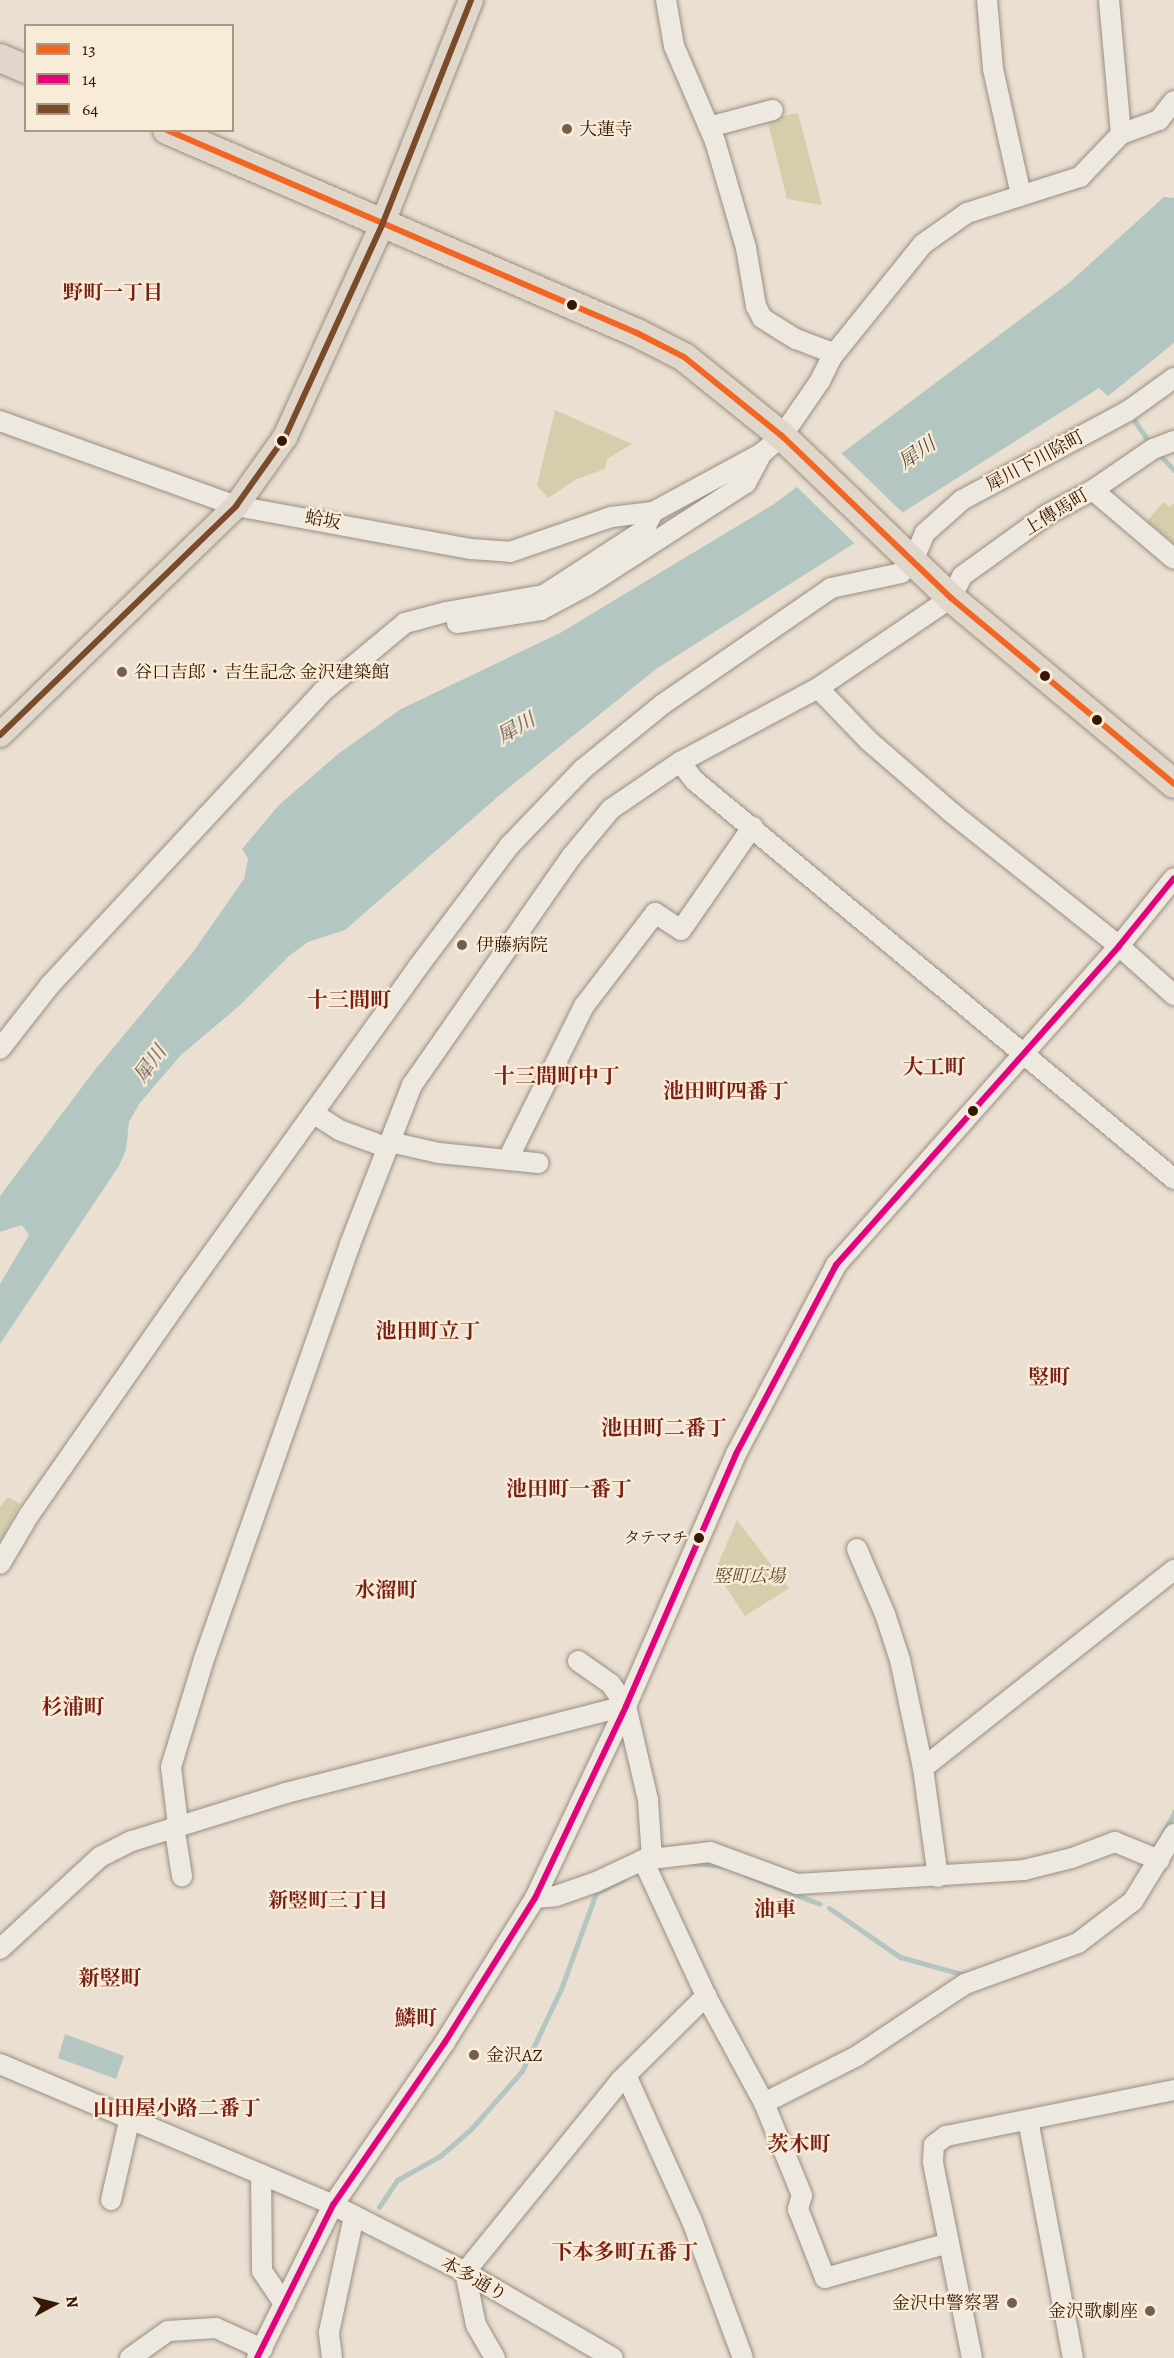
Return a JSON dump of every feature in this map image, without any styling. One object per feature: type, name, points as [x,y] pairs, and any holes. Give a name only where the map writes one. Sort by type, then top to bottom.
[{"type":"highway","points":[[0,58],[24,68]]},
{"type":"highway","points":[[172,132],[382,225],[637,333],[684,357],[778,444],[908,556],[951,598],[1174,784]]},
{"type":"main road","points":[[0,735],[236,506],[285,436],[382,225],[471,0]]},
{"type":"street","points":[[666,0],[674,46],[709,127],[737,217],[762,318],[796,339],[828,351],[831,358]]},
{"type":"street","points":[[987,0],[993,69],[1021,195]]},
{"type":"street","points":[[1109,0],[1121,134]]},
{"type":"street","points":[[405,623],[434,627],[541,610],[586,586],[746,483],[778,444],[831,358],[923,244],[967,213],[1080,177],[1121,134],[1159,120],[1174,101]]},
{"type":"street","points":[[709,127],[773,110]]},
{"type":"street","name":"犀川下川除町","points":[[908,556],[925,533],[962,500],[1128,411],[1174,378]]},
{"type":"street","name":"蛤坂","points":[[0,421],[236,506],[471,549],[510,552],[611,518],[652,512]]},
{"type":"street","name":"上傳馬町","points":[[951,598],[962,576],[1048,513],[1093,490],[1153,449],[1174,441]]},
{"type":"street","points":[[0,1049],[50,985],[322,692],[405,623],[446,612],[544,595],[644,530],[652,512],[778,444]]},
{"type":"street","points":[[1093,490],[1174,559]]},
{"type":"street","points":[[0,1564],[29,1515],[313,1113],[510,845],[583,769],[663,704],[831,588],[890,578],[908,556]]},
{"type":"street","points":[[182,1876],[171,1767],[204,1659],[412,1085],[571,857],[611,809],[680,762],[819,688],[951,598]]},
{"type":"street","points":[[819,688],[869,741],[952,813],[1119,946],[1174,995]]},
{"type":"street","points":[[680,762],[695,781],[753,826],[1174,1179]]},
{"type":"street","points":[[508,1159],[584,1006],[655,913],[681,930],[753,826]]},
{"type":"street","points":[[130,2358],[168,2331],[216,2328],[260,2354],[333,2205],[445,2042],[535,1898],[626,1706],[736,1454],[836,1265],[1119,946],[1174,878]]},
{"type":"street","points":[[313,1113],[339,1130],[389,1145],[439,1153],[538,1163]]},
{"type":"street","points":[[857,1549],[885,1614],[900,1659],[923,1768],[938,1877]]},
{"type":"street","points":[[923,1768],[1174,1570]]},
{"type":"street","points":[[578,1661],[610,1683],[626,1706],[648,1800],[648,1859],[706,1996],[764,2103],[802,2195],[798,2209],[825,2278],[949,2243]]},
{"type":"street","points":[[0,1949],[100,1857],[176,1825],[626,1706]]},
{"type":"street","points":[[764,2103],[857,2056],[965,1984],[1078,1943],[1133,1901],[1174,1834]]},
{"type":"street","points":[[535,1898],[556,1896],[596,1882],[648,1859],[710,1852],[797,1884],[1024,1870],[1072,1858],[1115,1842],[1159,1860]]},
{"type":"street","points":[[495,2358],[476,2325],[465,2272],[626,2075],[706,1996]]},
{"type":"street","name":"本多通り","points":[[0,2064],[130,2117],[333,2205],[465,2272],[613,2358]]},
{"type":"street","points":[[626,2075],[692,2221],[743,2358]]},
{"type":"street","points":[[972,2358],[933,2162],[934,2145],[946,2136],[1174,2090]]},
{"type":"street","points":[[111,2199],[130,2117]]},
{"type":"street","points":[[1028,2120],[1073,2358]]},
{"type":"street","points":[[261,2174],[262,2271],[284,2304]]},
{"type":"street","points":[[332,2358],[329,2332],[354,2216]]},
{"type":"green space","points":[[798,113],[822,205],[787,199],[767,119]]},
{"type":"green space","points":[[555,410],[632,444],[607,459],[605,469],[577,479],[548,498],[537,485]]},
{"type":"green space","points":[[1163,502],[1170,507],[1174,503],[1174,543],[1147,521]]},
{"type":"green space","points":[[8,1497],[20,1504],[0,1542],[0,1507]]},
{"type":"green space","name":"竪町広場","points":[[737,1520],[789,1588],[745,1616],[715,1571]]},
{"type":"water","name":"犀川","points":[[1164,197],[1174,198],[1174,343],[1108,396],[1099,388],[656,669],[501,794],[345,930],[308,942],[289,956],[239,1006],[181,1055],[139,1104],[129,1122],[126,1150],[119,1166],[0,1344],[0,1284],[29,1235],[22,1225],[0,1232],[0,1196],[94,1071],[193,952],[244,879],[248,859],[242,849],[279,805],[338,754],[401,709],[560,633],[774,504],[1070,282]]},
{"type":"water","points":[[65,2034],[124,2056],[116,2079],[58,2058]]},
{"type":"pier","points":[[838,450],[904,514],[856,545],[794,484]]},
{"type":"waterway","points":[[1132,417],[1151,445]]},
{"type":"waterway","points":[[1159,454],[1174,470]]},
{"type":"waterway","points":[[1159,1842],[1174,1812]]},
{"type":"waterway","points":[[691,1863],[723,1866]]},
{"type":"waterway","points":[[746,1875],[820,1904]]},
{"type":"waterway","points":[[379,2207],[397,2180],[440,2156],[471,2129],[522,2071],[561,1989],[596,1893],[624,1879]]},
{"type":"waterway","points":[[829,1908],[900,1957],[969,1976]]},
{"type":"transit line","name":"64","points":[[0,735],[236,506],[285,437],[382,225],[471,0]]},
{"type":"transit line","name":"13","points":[[172,132],[637,333],[684,357],[782,436],[951,598],[1174,784]]},
{"type":"transit line","name":"14","points":[[257,2358],[333,2205],[445,2042],[535,1898],[626,1706],[736,1454],[836,1265],[1119,946],[1174,878]]},
{"type":"place","name":"大蓮寺","points":[[567,129]]},
{"type":"place","name":"谷口吉郎・吉生記念 金沢建築館","points":[[122,672]]},
{"type":"place","name":"伊藤病院","points":[[462,945]]},
{"type":"place","name":"タテマチ","points":[[699,1538]]},
{"type":"place","name":"金沢AZ","points":[[474,2055]]},
{"type":"place","name":"金沢中警察署","points":[[1012,2303]]},
{"type":"place","name":"金沢歌劇座","points":[[1150,2311]]},
{"type":"district","name":"野町一丁目","points":[[113,292]]},
{"type":"district","name":"十三間町","points":[[349,1000]]},
{"type":"district","name":"大工町","points":[[934,1067]]},
{"type":"district","name":"十三間町中丁","points":[[557,1076]]},
{"type":"district","name":"池田町四番丁","points":[[726,1091]]},
{"type":"district","name":"池田町立丁","points":[[428,1331]]},
{"type":"district","name":"竪町","points":[[1049,1377]]},
{"type":"district","name":"池田町二番丁","points":[[664,1428]]},
{"type":"district","name":"池田町一番丁","points":[[569,1489]]},
{"type":"district","name":"水溜町","points":[[386,1590]]},
{"type":"district","name":"杉浦町","points":[[73,1707]]},
{"type":"district","name":"新竪町三丁目","points":[[328,1900]]},
{"type":"district","name":"油車","points":[[775,1909]]},
{"type":"district","name":"新竪町","points":[[110,1978]]},
{"type":"district","name":"鱗町","points":[[416,2018]]},
{"type":"district","name":"山田屋小路二番丁","points":[[177,2108]]},
{"type":"district","name":"茨木町","points":[[799,2144]]},
{"type":"district","name":"下本多町五番丁","points":[[625,2252]]}]
